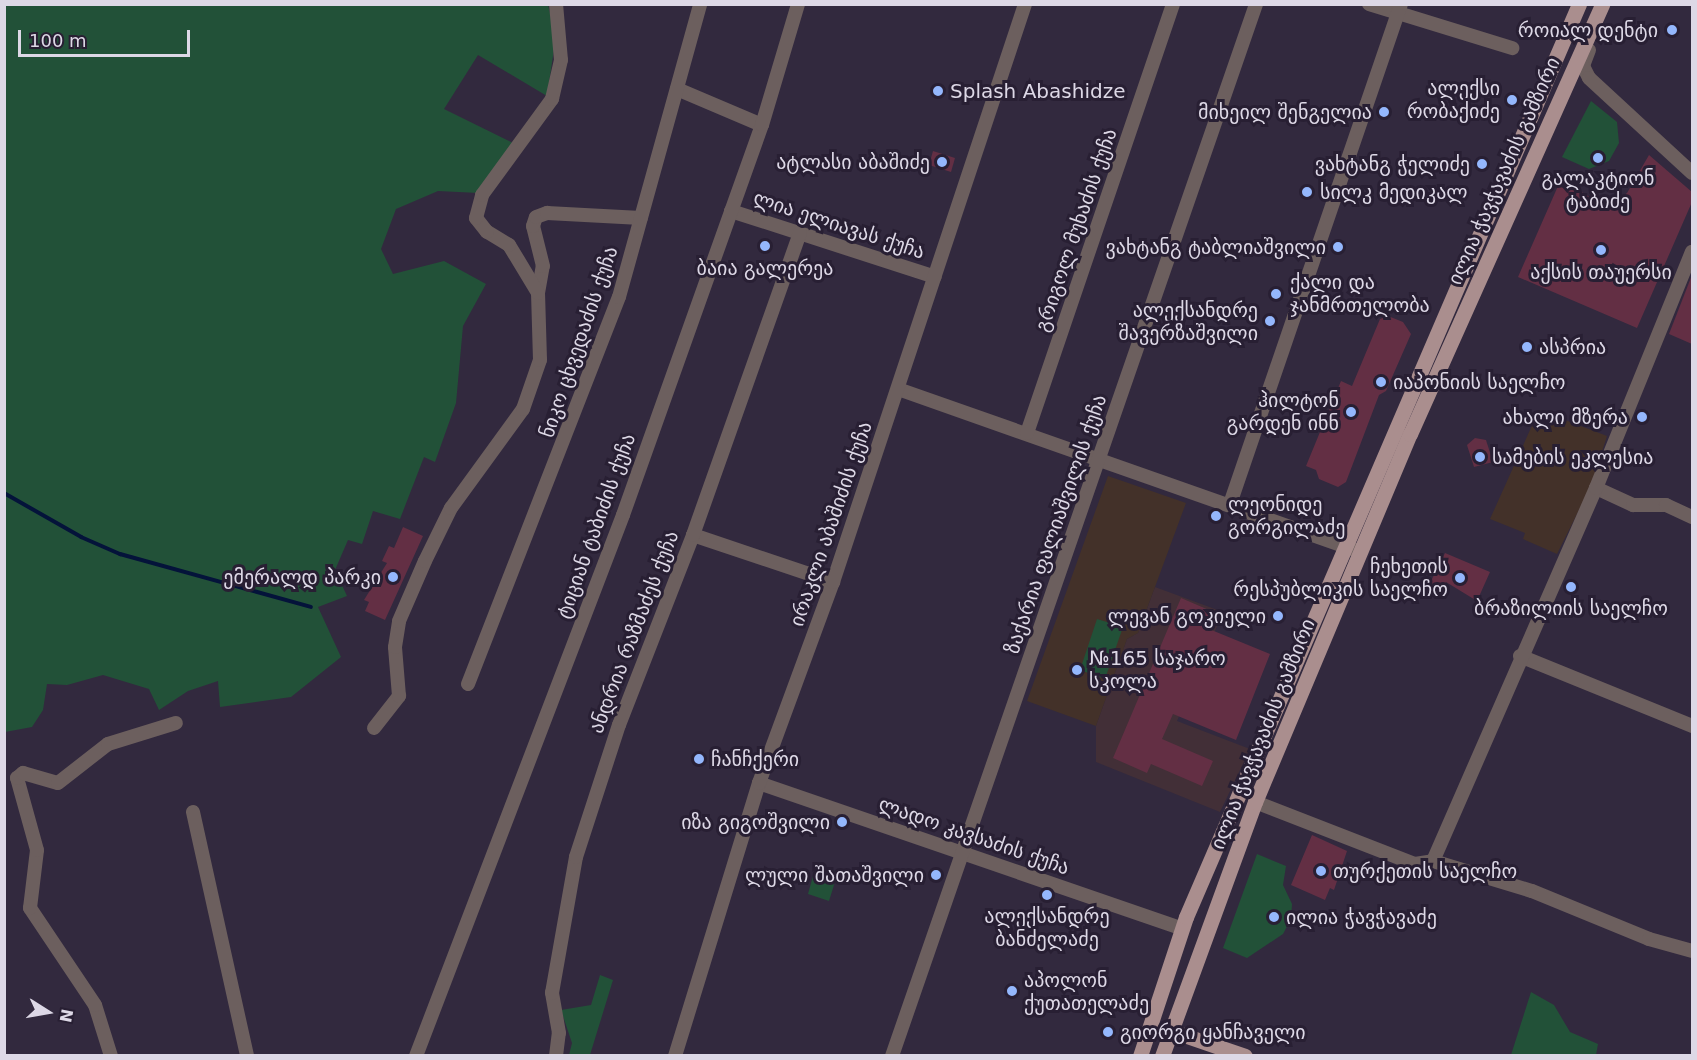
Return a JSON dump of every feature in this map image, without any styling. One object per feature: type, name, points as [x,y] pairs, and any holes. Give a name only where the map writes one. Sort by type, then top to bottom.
[{"type":"main road","name":"ილია ჭავჭავაძის გამზირი","points":[[1162,1056],[1255,802],[1355,549],[1579,4]]},
{"type":"main road","name":"ილია ჭავჭავაძის გამზირი","points":[[1140,1056],[1179,928],[1355,549],[1602,4]]},
{"type":"main road","points":[[1172,1031],[1245,1056]]},
{"type":"street","points":[[538,293],[509,245],[488,232],[476,218],[482,195],[552,99],[561,60],[556,4]]},
{"type":"street","name":"ნიკო ცხვედაძის ქუჩა","points":[[468,684],[612,315],[700,4]]},
{"type":"street","name":"ტიციან ტაბიძის ქუჩა","points":[[416,1056],[612,543],[762,125],[798,4]]},
{"type":"street","name":"ირაკლი აბაშიძის ქუჩა","points":[[675,1056],[759,783],[833,582],[1024,4]]},
{"type":"street","name":"გრიგოლ მუხაძის ქუჩა","points":[[1027,433],[1173,4]]},
{"type":"street","name":"ზაქარია ფალიაშვილის ქუჩა","points":[[892,1056],[959,852],[1100,457],[1256,4]]},
{"type":"street","points":[[1369,4],[1400,7],[1512,48]]},
{"type":"street","points":[[1230,504],[1400,7]]},
{"type":"street","points":[[1588,35],[1583,66],[1588,78],[1692,173]]},
{"type":"street","points":[[1565,84],[1576,77],[1588,78]]},
{"type":"street","points":[[677,89],[762,125]]},
{"type":"street","name":"ლია ელიავას ქუჩა","points":[[731,211],[935,277]]},
{"type":"street","points":[[374,729],[399,696],[395,647],[399,621],[425,561],[451,508],[480,475],[523,409],[540,360],[538,293],[543,266],[533,226],[536,217],[547,213],[641,218]]},
{"type":"street","name":"ანდრია რაზმაძეს ქუჩა","points":[[556,1056],[559,1033],[552,993],[576,857],[619,725],[693,535],[800,233]]},
{"type":"street","points":[[1433,861],[1520,656],[1596,488],[1692,252]]},
{"type":"street","points":[[898,389],[1100,457],[1355,549]]},
{"type":"street","points":[[1596,488],[1633,505],[1666,505],[1692,517]]},
{"type":"street","points":[[693,535],[833,582]]},
{"type":"street","points":[[1520,656],[1692,726]]},
{"type":"street","points":[[111,1056],[95,1005],[30,908],[37,850],[17,778],[23,773],[58,783],[108,744],[176,723]]},
{"type":"street","name":"ლადო კავსაძის ქუჩა","points":[[759,783],[1179,928]]},
{"type":"street","points":[[1255,802],[1415,864],[1433,861],[1532,891],[1689,951]]},
{"type":"street","points":[[193,812],[247,1056]]},
{"type":"shaded area","points":[[1539,410],[1607,436],[1591,486],[1557,554],[1523,539],[1525,533],[1490,519]]},
{"type":"shaded area","name":"№165 საჯარო სკოლა","points":[[1108,476],[1186,503],[1138,633],[1127,639],[1096,726],[1027,701]]},
{"type":"shaded area","points":[[1155,587],[1223,612],[1177,721],[1250,749],[1220,812],[1096,762],[1096,726],[1127,639],[1138,633]]},
{"type":"green space","points":[[5,5],[548,5],[556,36],[547,96],[478,55],[444,109],[513,143],[479,193],[438,191],[396,209],[381,249],[393,274],[444,261],[486,284],[463,326],[456,403],[435,462],[424,457],[400,519],[373,511],[362,544],[348,540],[335,570],[347,596],[318,607],[341,657],[291,697],[220,707],[218,681],[188,691],[159,710],[149,689],[103,675],[67,685],[47,684],[43,710],[32,727],[5,732]]},
{"type":"green space","points":[[1591,101],[1617,122],[1619,143],[1609,161],[1589,169],[1562,157]]},
{"type":"green space","points":[[1097,619],[1123,627],[1105,679],[1080,670]]},
{"type":"green space","points":[[1257,854],[1286,866],[1283,885],[1292,904],[1291,919],[1283,934],[1247,958],[1223,948]]},
{"type":"green space","points":[[816,865],[838,872],[829,901],[808,894]]},
{"type":"green space","points":[[600,975],[613,980],[590,1055],[569,1055],[572,1043],[561,1010],[591,1005]]},
{"type":"green space","points":[[1531,992],[1554,1005],[1570,1032],[1598,1044],[1596,1055],[1511,1055]]},
{"type":"building","name":"ატლასი აბაშიძე","points":[[933,151],[955,158],[951,172],[929,165]]},
{"type":"building","name":"აქსის თაუერსი","points":[[1649,155],[1692,192],[1692,202],[1637,328],[1518,277],[1558,186],[1569,190],[1571,186],[1597,201],[1618,199],[1627,193]]},
{"type":"building","points":[[1692,275],[1692,344],[1669,334]]},
{"type":"building","name":"ჰილტონ გარდენ ინნ","points":[[1388,316],[1403,322],[1411,334],[1386,391],[1379,395],[1346,482],[1338,487],[1319,479],[1316,470],[1306,466],[1341,381],[1352,386],[1380,319]]},
{"type":"building","name":"სამების ეკლესია","points":[[1475,438],[1486,440],[1493,462],[1474,467],[1467,445]]},
{"type":"building","name":"ემერალდ პარკი","points":[[403,527],[423,536],[385,620],[365,611],[369,602],[364,600],[387,563],[382,561],[389,546],[394,548]]},
{"type":"building","name":"ჩეხეთის რესპუბლიკის საელჩო","points":[[1445,553],[1490,572],[1477,601],[1446,582],[1443,588],[1430,583]]},
{"type":"building","points":[[1181,598],[1216,613],[1209,629],[1270,654],[1236,740],[1173,714],[1162,739],[1213,761],[1202,786],[1151,764],[1147,773],[1113,758]]},
{"type":"building","name":"თურქეთის საელჩო","points":[[1312,835],[1347,851],[1334,890],[1330,888],[1325,900],[1291,885]]},
{"type":"waterway","points":[[4,493],[81,537],[120,554],[311,607]]},
{"type":"place","name":"როიალ დენტი","points":[[1672,30]]},
{"type":"place","name":"Splash Abashidze","points":[[938,91]]},
{"type":"place","name":"ალექსი რობაქიძე","points":[[1512,100]]},
{"type":"place","name":"მიხეილ შენგელია","points":[[1384,112]]},
{"type":"place","name":"გალაკტიონ ტაბიძე","points":[[1598,158]]},
{"type":"place","name":"ატლასი აბაშიძე","points":[[942,162]]},
{"type":"place","name":"ვახტანგ ჭელიძე","points":[[1482,164]]},
{"type":"place","name":"სილკ მედიკალ","points":[[1307,192]]},
{"type":"place","name":"ბაია გალერეა","points":[[765,246]]},
{"type":"place","name":"ვახტანგ ტაბლიაშვილი","points":[[1338,247]]},
{"type":"place","name":"აქსის თაუერსი","points":[[1601,250]]},
{"type":"place","name":"ქალი და ჯანმრთელობა","points":[[1276,294]]},
{"type":"place","name":"ალექსანდრე შავერზაშვილი","points":[[1270,321]]},
{"type":"place","name":"ასპრია","points":[[1527,347]]},
{"type":"place","name":"იაპონიის საელჩო","points":[[1381,382]]},
{"type":"place","name":"ჰილტონ გარდენ ინნ","points":[[1351,412]]},
{"type":"place","name":"ახალი მზერა","points":[[1642,417]]},
{"type":"place","name":"სამების ეკლესია","points":[[1480,457]]},
{"type":"place","name":"ლეონიდე გორგილაძე","points":[[1216,516]]},
{"type":"place","name":"ემერალდ პარკი","points":[[393,577]]},
{"type":"place","name":"ჩეხეთის რესპუბლიკის საელჩო","points":[[1460,578]]},
{"type":"place","name":"ბრაზილიის საელჩო","points":[[1571,587]]},
{"type":"place","name":"ლევან გოკიელი","points":[[1278,616]]},
{"type":"place","name":"№165 საჯარო სკოლა","points":[[1077,670]]},
{"type":"place","name":"ჩანჩქერი","points":[[699,759]]},
{"type":"place","name":"იზა გიგოშვილი","points":[[842,822]]},
{"type":"place","name":"თურქეთის საელჩო","points":[[1321,871]]},
{"type":"place","name":"ლული შათაშვილი","points":[[936,875]]},
{"type":"place","name":"ალექსანდრე ბანძელაძე","points":[[1047,895]]},
{"type":"place","name":"ილია ჭავჭავაძე","points":[[1274,917]]},
{"type":"place","name":"აპოლონ ქუთათელაძე","points":[[1012,991]]},
{"type":"place","name":"გიორგი ყანჩაველი","points":[[1108,1032]]}]
